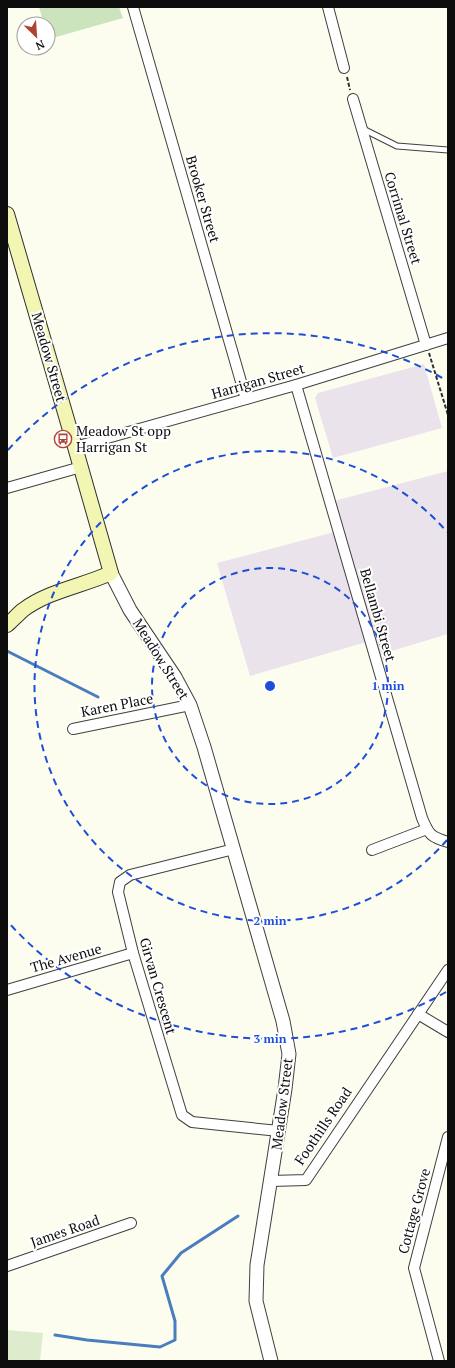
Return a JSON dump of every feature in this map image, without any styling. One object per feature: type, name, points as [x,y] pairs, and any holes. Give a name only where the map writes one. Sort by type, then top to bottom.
[{"type":"main road","name":"Meadow Street","points":[[7,214],[76,447],[111,573]]},
{"type":"main road","points":[[7,625],[22,610],[40,600],[64,590],[92,582],[111,573]]},
{"type":"street","name":"Brooker Street","points":[[133,7],[246,399]]},
{"type":"street","points":[[328,7],[344,68]]},
{"type":"street","name":"Corrimal Street","points":[[353,99],[426,345]]},
{"type":"street","name":"Harrigan Street","points":[[76,447],[296,385],[448,338]]},
{"type":"street","name":"Bellambi Street","points":[[296,385],[427,829]]},
{"type":"street","points":[[7,488],[81,467]]},
{"type":"street","name":"Meadow Street","points":[[111,573],[130,610],[175,677],[190,705],[204,747],[283,1020],[289,1054],[286,1089],[271,1181]]},
{"type":"street","name":"Karen Place","points":[[73,729],[190,705]]},
{"type":"street","points":[[372,850],[427,829],[434,837],[448,842]]},
{"type":"street","name":"Girvan Crescent","points":[[234,849],[130,875],[120,882],[118,892],[133,954],[182,1115],[192,1122],[279,1130]]},
{"type":"street","name":"The Avenue","points":[[7,990],[133,954]]},
{"type":"street","name":"Foothills Road","points":[[271,1181],[306,1180],[448,970]]},
{"type":"street","points":[[418,1014],[448,1032]]},
{"type":"street","name":"Cottage Grove","points":[[439,1361],[414,1268],[448,1137]]},
{"type":"street","points":[[271,1181],[257,1265],[256,1301],[271,1361]]},
{"type":"street","name":"James Road","points":[[7,1266],[131,1223]]},
{"type":"lane","points":[[362,128],[397,146],[448,150]]},
{"type":"path","points":[[344,68],[353,99]]},
{"type":"path","points":[[426,345],[448,415]]},
{"type":"shaded area","points":[[424,364],[442,428],[333,458],[315,398],[318,393]]},
{"type":"shaded area","points":[[448,471],[448,634],[375,656],[370,641],[250,676],[217,563],[338,531],[330,502]]},
{"type":"green space","points":[[39,7],[119,7],[123,18],[56,37],[56,16],[42,16]]},
{"type":"green space","points":[[7,1330],[43,1333],[40,1361],[7,1361]]},
{"type":"waterway","points":[[7,651],[98,697]]},
{"type":"waterway","points":[[55,1335],[87,1340],[160,1347],[175,1340],[175,1321],[162,1276],[181,1253],[238,1216]]},
{"type":"place","name":"Meadow St opp Harrigan St","points":[[63,439]]}]
